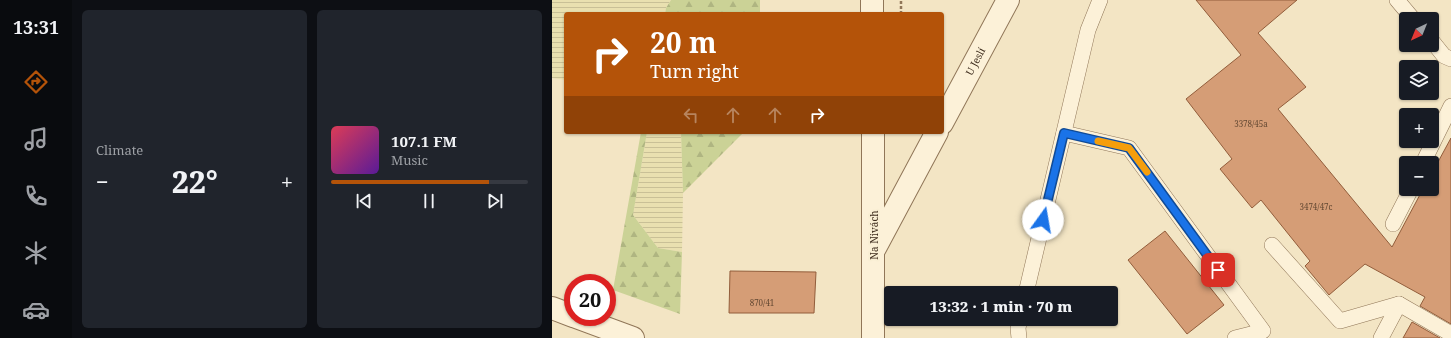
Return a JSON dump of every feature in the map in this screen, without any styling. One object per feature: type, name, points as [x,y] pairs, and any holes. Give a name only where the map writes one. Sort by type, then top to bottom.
[{"type":"street","points":[[872,0],[872,12]]},
{"type":"street","name":"U Jeslí","points":[[944,119],[1008,0]]},
{"type":"street","name":"Na Nivách","points":[[873,134],[873,338]]},
{"type":"street","points":[[874,251],[936,134]]},
{"type":"street","points":[[552,308],[564,313]]},
{"type":"street","points":[[600,326],[633,338]]},
{"type":"lane","points":[[1028,286],[1088,30],[1100,0]]},
{"type":"lane","points":[[1398,0],[1407,12]]},
{"type":"lane","points":[[1439,50],[1444,56],[1451,59]]},
{"type":"lane","points":[[1426,156],[1451,106]]},
{"type":"lane","points":[[1064,133],[1129,148],[1263,331],[1236,338]]},
{"type":"lane","points":[[1393,224],[1407,196]]},
{"type":"lane","points":[[1272,245],[1340,321],[1399,304],[1451,334]]},
{"type":"lane","points":[[1381,338],[1399,304]]},
{"type":"lane","points":[[1018,326],[1018,338]]},
{"type":"path","points":[[901,0],[901,12]]},
{"type":"shaded area","points":[[552,0],[671,0],[665,12],[564,12],[564,80],[552,78]]},
{"type":"shaded area","points":[[647,134],[681,134],[683,193],[682,252],[658,248],[633,215]]},
{"type":"green space","points":[[671,0],[760,0],[760,12],[665,12]]},
{"type":"green space","points":[[641,134],[647,134],[633,215],[658,248],[682,252],[680,314],[616,291],[616,274]]},
{"type":"green space","points":[[681,134],[742,134],[683,193]]},
{"type":"building","points":[[1196,0],[1297,0],[1258,33],[1306,87],[1278,109],[1392,247],[1419,196],[1439,196],[1439,160],[1451,138],[1451,324],[1420,306],[1425,297],[1365,264],[1329,295],[1305,266],[1310,261],[1261,200],[1252,208],[1220,169],[1232,159],[1186,99],[1241,55]]},
{"type":"building","points":[[1165,231],[1224,305],[1187,334],[1128,260]]},
{"type":"building","points":[[730,271],[816,272],[814,313],[729,313]]},
{"type":"building","points":[[1412,322],[1440,338],[1403,338]]},
{"type":"slow traffic","points":[[1098,141],[1129,148],[1147,172]]},
{"type":"route","points":[[1043,220],[1064,133],[1129,148],[1218,270]]}]
